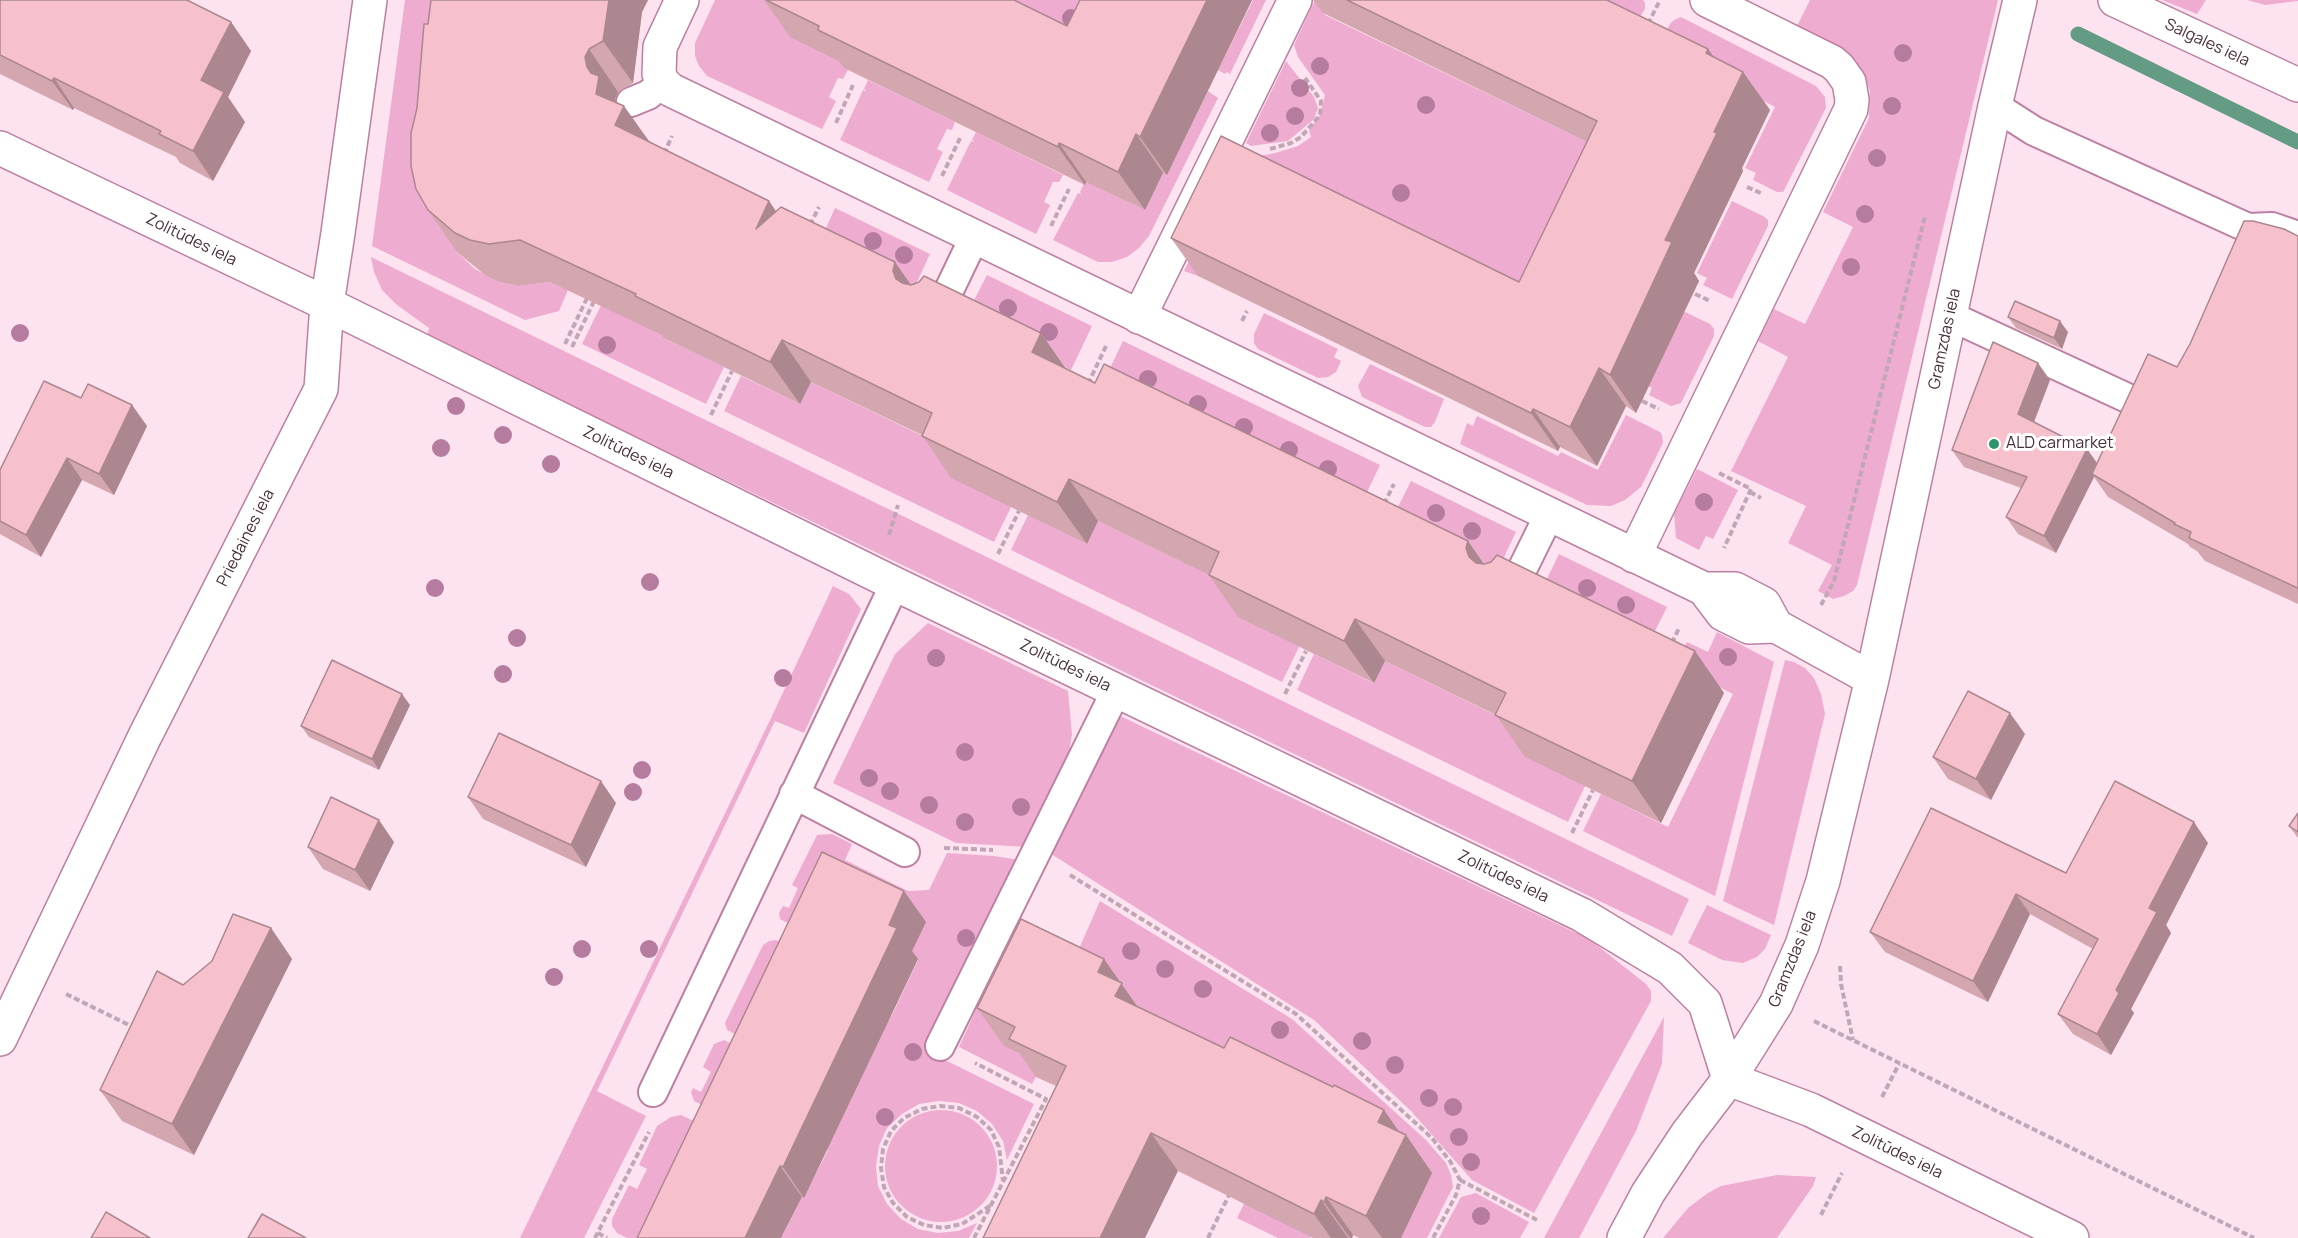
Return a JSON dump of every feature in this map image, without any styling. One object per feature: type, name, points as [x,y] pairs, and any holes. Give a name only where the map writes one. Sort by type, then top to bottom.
[{"type":"street","name":"Priedaines iela","points":[[0,1039],[146,736],[321,389],[327,304],[370,0]]},
{"type":"street","points":[[682,0],[660,47],[659,74],[663,83],[670,90],[1704,589],[1736,589],[1764,604],[1787,631],[1872,679]]},
{"type":"street","points":[[1139,317],[1295,0]]},
{"type":"street","points":[[1634,555],[1848,117],[1852,99],[1845,74],[1832,62],[1707,0]]},
{"type":"street","name":"Gramzdas iela","points":[[1624,1238],[1648,1193],[1687,1134],[1729,1079],[1776,1004],[1802,945],[1823,881],[1872,679],[2019,0]]},
{"type":"street","name":"Salgales iela","points":[[2115,0],[2298,85]]},
{"type":"street","name":"Zolitūdes iela","points":[[0,148],[327,304],[895,584],[1581,915],[1670,968],[1705,1002],[1729,1079],[1811,1110],[2072,1238]]},
{"type":"lane","points":[[631,102],[648,95],[663,83]]},
{"type":"lane","points":[[1995,106],[2034,131],[2244,238],[2272,227],[2298,236]]},
{"type":"lane","points":[[939,311],[974,238]]},
{"type":"lane","points":[[1950,316],[2125,397]]},
{"type":"lane","points":[[1512,590],[1550,514]]},
{"type":"lane","points":[[653,1092],[895,584]]},
{"type":"lane","points":[[940,1046],[1116,691]]},
{"type":"lane","points":[[794,794],[904,852]]},
{"type":"path","points":[[1643,33],[1660,0]]},
{"type":"path","points":[[657,152],[669,143]]},
{"type":"path","points":[[659,164],[664,155]]},
{"type":"path","points":[[1787,631],[1817,612],[1834,581],[1927,210]]},
{"type":"path","points":[[808,231],[815,216]]},
{"type":"path","points":[[565,344],[590,291]]},
{"type":"path","points":[[572,347],[596,296]]},
{"type":"path","points":[[1088,384],[1101,356]]},
{"type":"path","points":[[711,415],[732,371]]},
{"type":"path","points":[[1683,456],[1751,489],[1750,492],[1761,498]]},
{"type":"path","points":[[1704,589],[1750,492]]},
{"type":"path","points":[[1381,510],[1388,495]]},
{"type":"path","points":[[998,554],[1019,511]]},
{"type":"path","points":[[1668,650],[1676,635]]},
{"type":"path","points":[[1286,694],[1306,651]]},
{"type":"path","points":[[1572,833],[1593,790]]},
{"type":"path","points":[[945,842],[954,847]]},
{"type":"path","points":[[904,852],[954,847],[1035,854],[1296,1014],[1432,1138],[1450,1161],[1460,1180],[1537,1220]]},
{"type":"path","points":[[31,976],[139,1030]]},
{"type":"path","points":[[1776,1004],[1808,1017],[2254,1238]]},
{"type":"path","points":[[940,1046],[1046,1099],[974,1238]]},
{"type":"path","points":[[990,1206],[962,1224],[943,1228],[924,1225],[907,1217],[893,1203],[884,1187],[881,1168],[883,1149],[891,1131],[904,1118],[922,1109],[940,1106],[959,1108],[977,1117],[991,1130],[999,1147],[1003,1181]]},
{"type":"path","points":[[1433,1238],[1456,1196],[1460,1180]]},
{"type":"path","points":[[1208,1238],[1228,1195]]},
{"type":"path","points":[[598,1233],[607,1238]]},
{"type":"shaded area","points":[[405,0],[465,0],[457,252],[475,269],[499,282],[518,286],[550,282],[568,290],[559,311],[525,320],[372,246]]},
{"type":"shaded area","points":[[715,0],[809,0],[850,66],[843,79],[838,78],[829,97],[836,101],[822,129],[707,76],[695,56],[695,43]]},
{"type":"shaded area","points":[[963,0],[1126,0],[1094,64]]},
{"type":"shaded area","points":[[1253,0],[1266,0],[1230,74],[1227,72],[1225,74],[1218,70]]},
{"type":"shaded area","points":[[1315,0],[1325,15],[1624,160],[1546,320],[1198,276],[1184,271],[1243,153],[1259,156],[1275,153],[1298,146],[1311,137],[1309,130],[1320,115],[1325,95],[1298,57],[1294,45]]},
{"type":"shaded area","points":[[1562,0],[1643,0],[1645,9],[1635,24]]},
{"type":"shaded area","points":[[1810,0],[1998,0],[1857,585],[1853,591],[1833,599],[1818,591],[1832,565],[1788,543],[1806,506],[1731,471],[1788,357],[1758,341],[1774,309],[1805,324],[1853,227],[1823,212],[1869,118],[1870,91],[1863,72],[1853,59],[1796,28]]},
{"type":"shaded area","points":[[2162,0],[2206,0],[2197,14]]},
{"type":"shaded area","points":[[2247,0],[2298,0],[2298,1],[2265,5]]},
{"type":"shaded area","points":[[1681,17],[1816,86],[1825,97],[1826,108],[1783,192],[1777,192],[1753,180],[1756,173],[1745,168],[1775,107],[1659,45],[1670,24]]},
{"type":"shaded area","points":[[1286,61],[1314,97],[1318,108],[1314,119],[1288,141],[1251,146],[1246,143]]},
{"type":"shaded area","points":[[868,80],[955,122],[952,130],[947,129],[937,149],[943,152],[929,182],[840,140],[863,90],[867,92],[864,89]]},
{"type":"shaded area","points":[[1208,91],[1218,98],[1149,236],[1139,248],[1127,257],[1112,262],[1098,262],[1053,240],[1078,193],[1081,194],[1085,181],[1145,210],[1163,173],[1167,175]]},
{"type":"shaded area","points":[[976,132],[1063,175],[1059,182],[1053,182],[1044,202],[1050,205],[1036,234],[947,190],[971,141],[975,142],[972,140]]},
{"type":"shaded area","points":[[664,177],[675,315],[664,338],[724,367],[706,404],[582,344]]},
{"type":"shaded area","points":[[1732,201],[1763,216],[1768,220],[1768,226],[1732,299],[1703,285],[1707,278],[1697,273]]},
{"type":"shaded area","points":[[835,208],[930,254],[912,293],[817,248]]},
{"type":"shaded area","points":[[371,257],[1689,899],[1672,936],[427,336],[429,328],[397,305],[382,290],[374,272]]},
{"type":"shaded area","points":[[987,275],[1092,326],[1071,370],[965,318]]},
{"type":"shaded area","points":[[1679,309],[1710,324],[1714,329],[1714,336],[1681,403],[1671,406],[1649,395],[1652,388],[1643,383]]},
{"type":"shaded area","points":[[1264,313],[1338,349],[1334,357],[1341,361],[1336,372],[1328,377],[1318,378],[1258,349],[1254,343],[1254,334]]},
{"type":"shaded area","points":[[1123,341],[1380,465],[1359,509],[1102,385]]},
{"type":"shaded area","points":[[1370,364],[1444,399],[1431,427],[1425,427],[1362,397],[1358,386]]},
{"type":"shaded area","points":[[741,376],[800,404],[811,382],[962,455],[1011,507],[994,542],[724,411]]},
{"type":"shaded area","points":[[1626,415],[1660,432],[1663,443],[1641,487],[1625,500],[1611,506],[1587,505],[1460,444],[1467,423],[1473,426],[1477,416],[1558,456],[1561,452],[1598,470]]},
{"type":"shaded area","points":[[1697,469],[1738,490],[1713,539],[1706,536],[1699,550],[1676,538],[1674,514]]},
{"type":"shaded area","points":[[1411,481],[1516,532],[1495,576],[1389,525]]},
{"type":"shaded area","points":[[1028,515],[1087,544],[1098,521],[1249,594],[1299,647],[1282,682],[1011,550]]},
{"type":"shaded area","points":[[1559,554],[1667,607],[1646,649],[1538,597]]},
{"type":"shaded area","points":[[833,586],[849,594],[861,609],[804,733],[775,721],[597,1091],[646,1116],[584,1238],[520,1238],[771,718]]},
{"type":"shaded area","points":[[928,623],[1068,691],[1072,734],[1065,779],[1028,847],[956,843],[833,783],[895,654]]},
{"type":"shaded area","points":[[1717,632],[1774,662],[1715,896],[1583,831],[1601,794],[1668,827],[1733,694],[1675,665],[1687,642],[1708,652]]},
{"type":"shaded area","points":[[1314,654],[1373,683],[1385,661],[1536,735],[1585,786],[1568,822],[1297,690]]},
{"type":"shaded area","points":[[1785,660],[1805,668],[1814,678],[1821,694],[1825,714],[1774,925],[1723,901]]},
{"type":"shaded area","points":[[1118,715],[1589,939],[1646,984],[1651,991],[1651,1001],[1534,1213],[1472,1180],[1411,1111],[1314,1020],[1048,852]]},
{"type":"shaded area","points":[[832,834],[852,844],[845,860],[908,891],[929,890],[947,853],[1020,860],[929,1052],[1034,1104],[1007,1160],[1003,1141],[992,1124],[977,1111],[959,1103],[939,1101],[919,1104],[902,1114],[887,1128],[879,1146],[876,1166],[878,1186],[887,1204],[901,1219],[918,1229],[938,1233],[958,1231],[977,1223],[969,1238],[772,1238],[783,1235],[804,1197],[828,1150],[817,1144],[893,1013],[918,960],[808,934],[780,919],[779,913],[783,906],[789,908],[798,888],[792,885],[817,835]]},
{"type":"shaded area","points":[[1100,901],[1292,1019],[1426,1140],[1446,1163],[1453,1187],[1427,1238],[1401,1238],[1004,1046],[1047,1068],[1036,1077],[1032,1084],[959,1047],[1015,923],[1078,951]]},
{"type":"shaded area","points":[[1707,905],[1771,935],[1765,949],[1757,957],[1743,963],[1722,960],[1688,943]]},
{"type":"shaded area","points":[[776,940],[800,952],[764,1048],[727,1030],[725,1023],[763,945]]},
{"type":"shaded area","points":[[1664,1017],[1662,1064],[1636,1131],[1579,1238],[1544,1238]]},
{"type":"shaded area","points":[[724,1040],[760,1057],[721,1114],[694,1101],[691,1092],[693,1088],[701,1092],[711,1072],[703,1067],[714,1044]]},
{"type":"shaded area","points":[[941,1110],[962,1115],[980,1127],[992,1145],[997,1166],[992,1187],[980,1205],[962,1217],[941,1222],[920,1217],[902,1205],[890,1187],[885,1166],[890,1145],[902,1127],[920,1115]]},
{"type":"shaded area","points":[[681,1115],[712,1130],[673,1238],[627,1238],[617,1233],[612,1226],[612,1219],[629,1185],[637,1189],[647,1169],[639,1165],[657,1126],[671,1117]]},
{"type":"shaded area","points":[[1777,1175],[1816,1177],[1813,1186],[1777,1238],[1663,1238],[1688,1208],[1708,1193],[1721,1186]]},
{"type":"shaded area","points":[[1476,1193],[1529,1222],[1520,1238],[1439,1238],[1461,1197]]},
{"type":"shaded area","points":[[1247,1198],[1314,1232],[1310,1238],[1278,1238],[1237,1218]]},
{"type":"building","points":[[0,0],[187,0],[231,22],[201,80],[224,92],[193,151],[159,134],[161,131],[54,78],[52,81],[0,55]]},
{"type":"building","points":[[431,0],[609,0],[603,41],[589,49],[585,57],[591,73],[599,76],[596,94],[624,106],[615,125],[769,201],[756,229],[781,207],[895,262],[893,271],[896,279],[902,283],[911,285],[919,282],[924,276],[1041,333],[1032,352],[1095,383],[1104,364],[1468,541],[1466,548],[1469,557],[1476,563],[1491,562],[1497,555],[1695,651],[1632,781],[1495,715],[1506,693],[1355,619],[1344,641],[1209,575],[1219,552],[1069,479],[1057,502],[922,436],[932,413],[782,340],[770,362],[635,296],[636,294],[520,240],[489,244],[470,240],[455,233],[428,210],[416,189],[411,166],[411,133],[417,108],[424,24],[428,24]]},
{"type":"building","points":[[766,0],[1014,0],[1067,26],[1080,0],[1207,0],[1140,137],[1136,134],[1118,172],[1059,143],[1058,147],[818,30],[819,26]]},
{"type":"building","points":[[1347,0],[1607,0],[1708,49],[1706,53],[1743,72],[1714,132],[1717,133],[1665,240],[1672,242],[1610,375],[1599,368],[1570,427],[1533,409],[1531,413],[1171,238],[1221,136],[1519,282],[1597,121]]},
{"type":"building","points":[[2244,221],[2284,229],[2298,236],[2298,588],[2189,538],[2191,532],[2092,474],[2148,354],[2177,367],[2190,344]]},
{"type":"building","points":[[2015,301],[2060,321],[2054,338],[2008,317]]},
{"type":"building","points":[[1993,342],[2038,363],[2018,414],[2087,449],[2044,536],[2006,517],[2027,477],[1952,450]]},
{"type":"building","points":[[44,381],[81,398],[88,384],[132,405],[99,474],[67,458],[26,535],[0,521],[0,470]]},
{"type":"building","points":[[332,660],[402,694],[372,759],[301,726]]},
{"type":"building","points":[[1968,691],[2010,713],[1976,779],[1933,757]]},
{"type":"building","points":[[499,733],[601,781],[571,845],[468,797]]},
{"type":"building","points":[[2115,781],[2194,822],[2149,908],[2157,912],[2116,990],[2119,993],[2097,1034],[2058,1014],[2098,939],[2016,894],[1973,981],[1870,932],[1931,808],[2066,873]]},
{"type":"building","points":[[331,797],[379,820],[355,870],[308,847]]},
{"type":"building","points":[[2298,813],[2298,832],[2289,826]]},
{"type":"building","points":[[822,852],[904,891],[889,925],[897,928],[783,1167],[780,1166],[745,1238],[637,1238]]},
{"type":"building","points":[[233,914],[271,928],[172,1124],[100,1090],[157,971],[183,985],[212,961]]},
{"type":"building","points":[[1021,919],[1104,959],[1098,972],[1122,983],[1115,996],[1224,1048],[1230,1037],[1384,1110],[1378,1122],[1406,1135],[1366,1216],[1326,1197],[1324,1202],[1321,1200],[1314,1214],[1151,1133],[1100,1238],[983,1238],[1066,1066],[1009,1039],[1015,1027],[977,1008]]},
{"type":"building","points":[[106,1212],[150,1238],[91,1238]]},
{"type":"building","points":[[262,1214],[306,1238],[248,1238]]},
{"type":"waterway","points":[[2078,34],[2298,142]]},
{"type":"place","name":"ALD carmarket","points":[[1994,444]]}]
